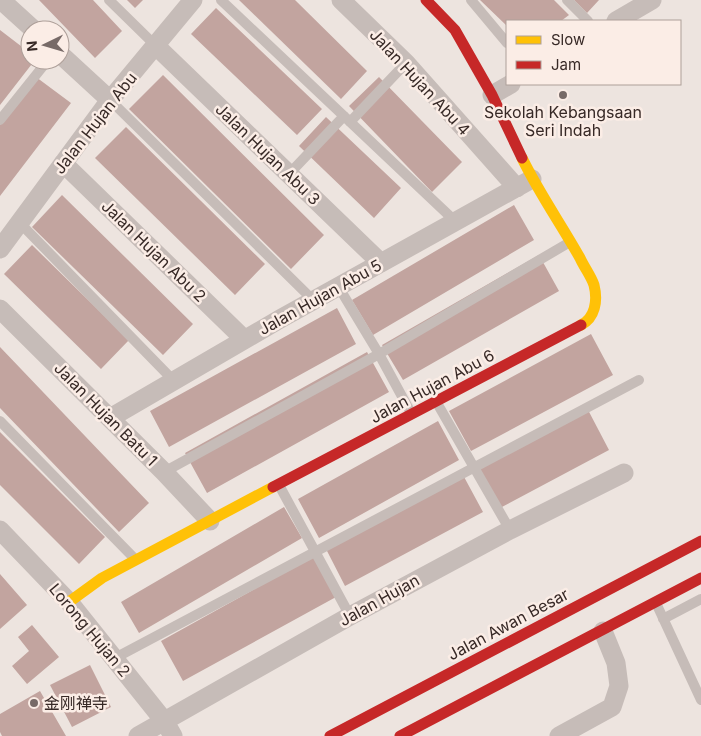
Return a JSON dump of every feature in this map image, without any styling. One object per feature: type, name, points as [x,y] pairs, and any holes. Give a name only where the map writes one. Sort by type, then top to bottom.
[{"type":"street","points":[[2,0],[23,20]]},
{"type":"street","name":"Jalan Hujan Abu","points":[[0,248],[110,100],[193,0]]},
{"type":"street","name":"Jalan Hujan Abu 4","points":[[341,0],[524,183]]},
{"type":"street","name":"Jalan Hujan Abu 6","points":[[69,602],[102,578],[136,559],[589,321],[596,304],[594,284],[571,242],[524,183],[492,95],[455,30],[426,0]]},
{"type":"street","points":[[618,20],[652,0]]},
{"type":"street","name":"Jalan Hujan Abu 3","points":[[156,46],[381,262]]},
{"type":"street","points":[[70,63],[110,100]]},
{"type":"street","points":[[492,95],[510,85]]},
{"type":"street","name":"Jalan Hujan Abu 2","points":[[63,163],[244,339]]},
{"type":"street","name":"Jalan Hujan Abu 5","points":[[110,418],[244,339],[524,183]]},
{"type":"street","name":"Jalan Hujan Batu 1","points":[[0,308],[164,472],[210,521]]},
{"type":"street","name":"Jalan Hujan","points":[[138,736],[169,729],[350,616],[510,530],[624,473]]},
{"type":"street","name":"Lorong Hujan 2","points":[[0,530],[69,602],[169,729]]},
{"type":"street","name":"Jalan Awan Besar","points":[[330,736],[701,541]]},
{"type":"street","points":[[400,736],[701,578]]},
{"type":"street","points":[[559,736],[612,707],[619,686],[616,663],[603,631]]},
{"type":"lane","points":[[109,0],[156,46]]},
{"type":"lane","points":[[221,0],[456,222]]},
{"type":"lane","points":[[471,0],[506,42]]},
{"type":"lane","points":[[567,0],[587,20]]},
{"type":"lane","points":[[289,174],[406,63]]},
{"type":"lane","points":[[0,120],[40,70]]},
{"type":"lane","points":[[110,100],[313,300]]},
{"type":"lane","points":[[19,222],[174,380]]},
{"type":"lane","points":[[164,472],[379,354],[571,242]]},
{"type":"lane","points":[[338,286],[379,354],[412,415]]},
{"type":"lane","points":[[115,658],[639,380]]},
{"type":"lane","points":[[436,402],[510,530]]},
{"type":"lane","points":[[0,421],[136,559]]},
{"type":"lane","points":[[279,484],[350,616]]},
{"type":"lane","points":[[663,618],[701,599]]},
{"type":"lane","points":[[656,602],[701,700]]},
{"type":"building","points":[[39,0],[93,0],[122,31],[95,58],[70,32],[70,20],[58,20]]},
{"type":"building","points":[[127,0],[143,0],[135,8]]},
{"type":"building","points":[[239,0],[295,0],[367,71],[341,99]]},
{"type":"building","points":[[480,0],[554,0],[569,15],[562,20],[506,20],[506,25]]},
{"type":"building","points":[[574,0],[599,0],[587,13]]},
{"type":"building","points":[[216,8],[322,109],[297,135],[191,34]]},
{"type":"building","points":[[0,30],[20,45],[20,70],[27,70],[0,105]]},
{"type":"building","points":[[163,75],[324,235],[291,269],[129,109]]},
{"type":"building","points":[[36,77],[71,103],[0,196],[0,125]]},
{"type":"building","points":[[379,77],[462,162],[432,192],[349,106]]},
{"type":"building","points":[[326,117],[401,188],[374,218],[299,146]]},
{"type":"building","points":[[126,127],[265,264],[235,295],[95,158]]},
{"type":"building","points":[[62,195],[193,324],[163,355],[32,227]]},
{"type":"building","points":[[514,205],[534,240],[373,335],[352,300]]},
{"type":"building","points":[[32,245],[129,340],[101,369],[4,274]]},
{"type":"building","points":[[539,255],[559,291],[403,380],[382,345]]},
{"type":"building","points":[[337,308],[356,344],[169,447],[150,411]]},
{"type":"building","points":[[591,334],[613,375],[471,451],[449,411]]},
{"type":"building","points":[[0,347],[149,503],[119,532],[0,408]]},
{"type":"building","points":[[367,352],[389,392],[207,493],[185,453]]},
{"type":"building","points":[[587,408],[609,450],[500,508],[478,466]]},
{"type":"building","points":[[438,421],[459,460],[319,538],[298,499]]},
{"type":"building","points":[[0,432],[105,537],[79,564],[0,485]]},
{"type":"building","points":[[463,475],[483,512],[345,586],[326,549]]},
{"type":"building","points":[[284,507],[302,538],[139,633],[121,602]]},
{"type":"building","points":[[314,556],[336,597],[183,681],[161,641]]},
{"type":"building","points":[[0,574],[27,605],[0,629]]},
{"type":"building","points":[[32,625],[59,657],[27,684],[12,666],[29,651],[18,637]]},
{"type":"building","points":[[90,665],[111,707],[72,727],[50,685]]},
{"type":"building","name":"金刚禅寺","points":[[40,691],[66,736],[2,736],[0,732],[0,714]]},
{"type":"traffic: slow","points":[[522,158],[594,285],[596,297],[594,308],[590,318],[581,325]]},
{"type":"traffic: slow","points":[[69,602],[102,578],[273,487]]},
{"type":"traffic: jam","points":[[426,0],[455,30],[492,95],[522,158]]},
{"type":"traffic: jam","points":[[273,487],[581,325]]},
{"type":"traffic: jam","points":[[330,736],[701,541]]},
{"type":"traffic: jam","points":[[400,736],[701,578]]},
{"type":"place","name":"Sekolah Kebangsaan Seri Indah","points":[[563,95]]},
{"type":"place","name":"金刚禅寺","points":[[34,703]]}]
